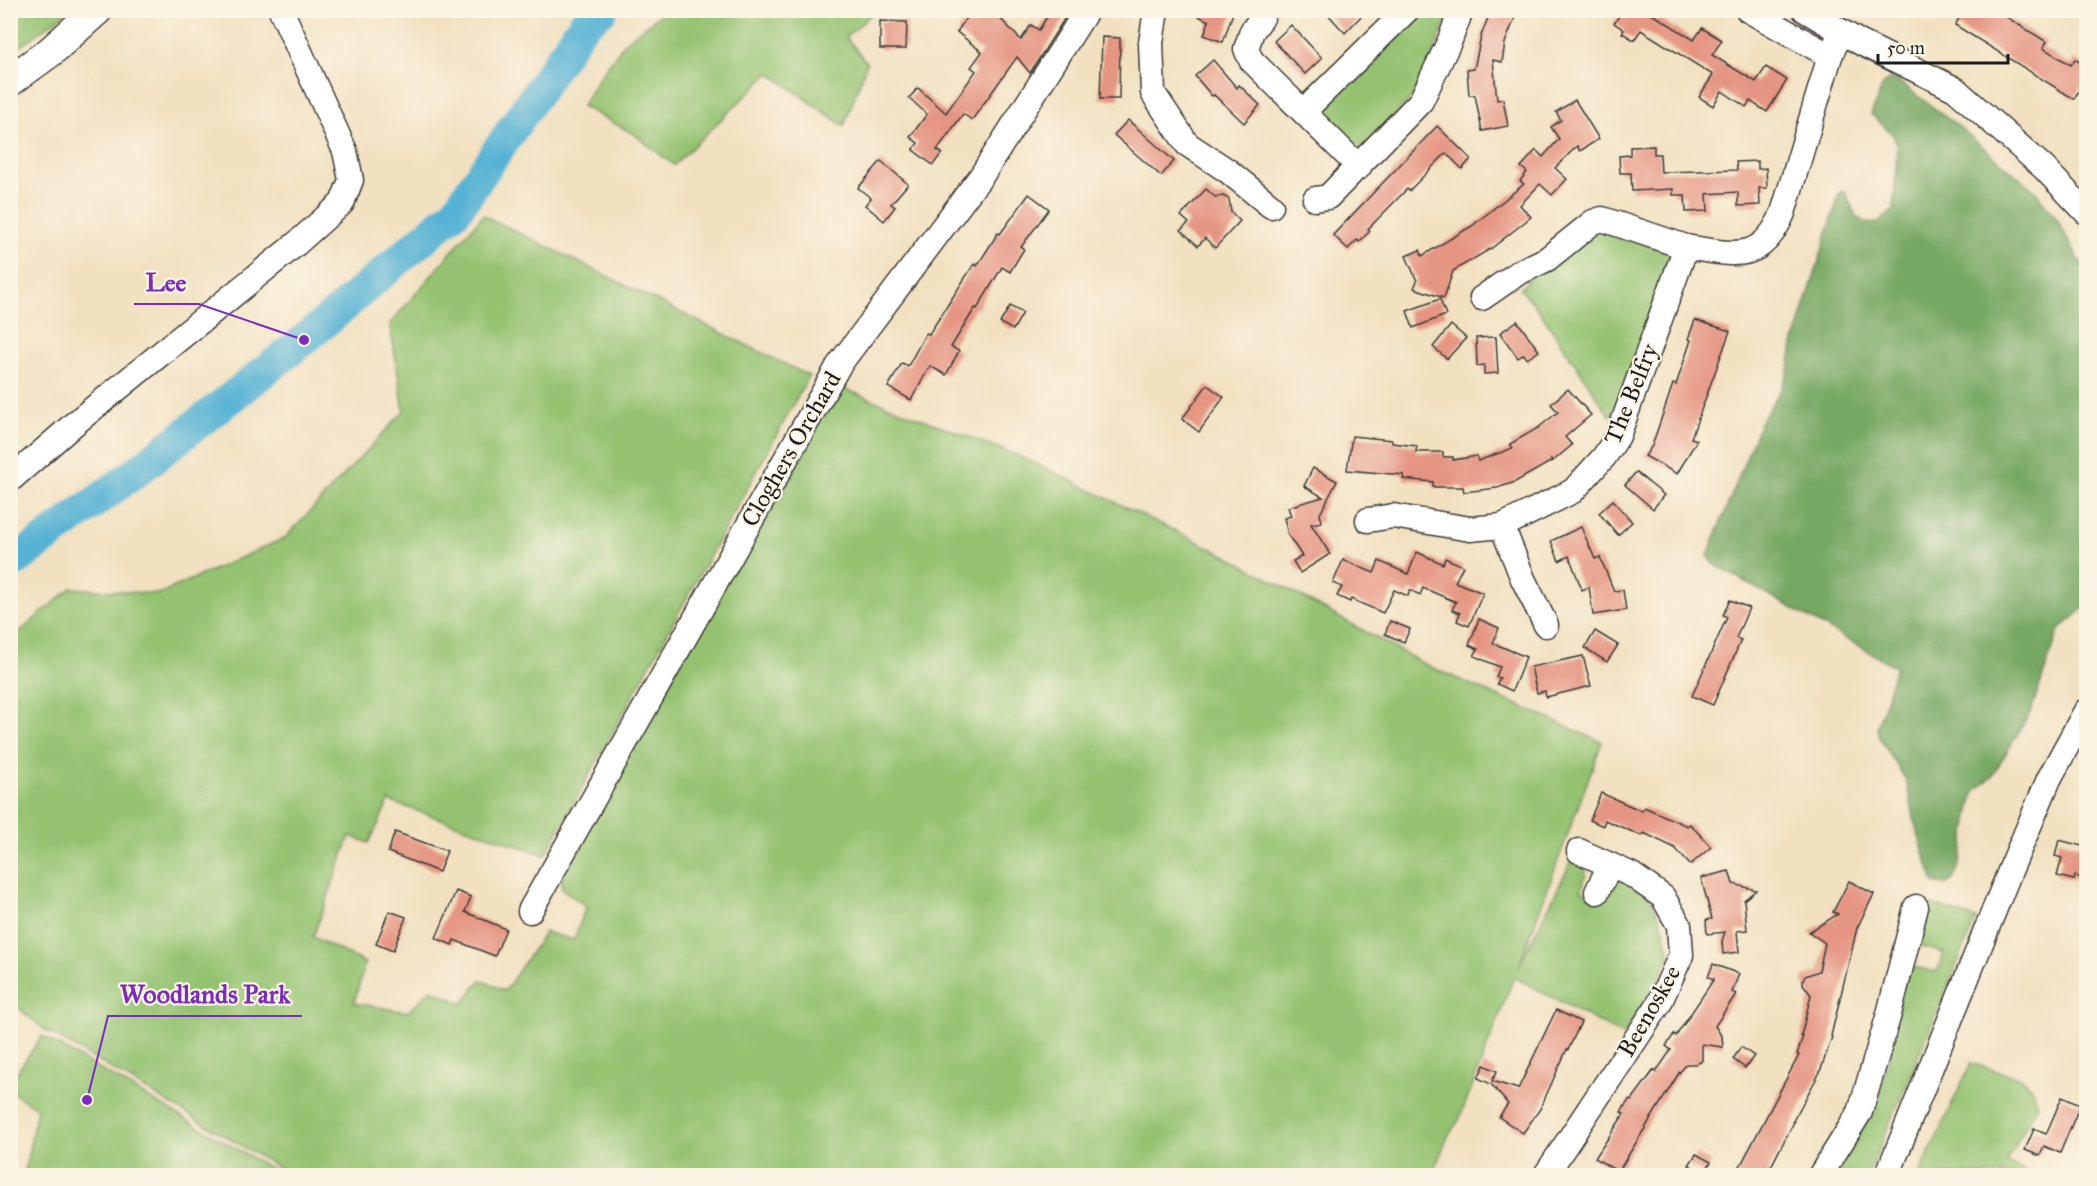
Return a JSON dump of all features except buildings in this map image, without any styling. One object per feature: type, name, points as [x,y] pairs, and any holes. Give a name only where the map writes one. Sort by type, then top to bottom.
[{"type":"main road","points":[[10,81],[67,37],[97,10]]},
{"type":"street","points":[[10,480],[74,424],[296,244],[342,203],[351,180],[345,151],[281,10]]},
{"type":"street","name":"Cloghers Orchard","points":[[530,911],[838,365],[982,175],[1087,10]]},
{"type":"street","points":[[1156,10],[1151,43],[1153,93],[1187,144],[1228,171],[1271,206]]},
{"type":"street","points":[[1304,111],[1407,10]]},
{"type":"street","points":[[1315,199],[1328,196],[1359,167],[1421,101],[1450,40],[1461,10]]},
{"type":"street","points":[[1748,10],[1830,56]]},
{"type":"street","points":[[1804,10],[1841,32],[1955,89],[2044,168],[2086,212]]},
{"type":"street","points":[[1262,18],[1252,31],[1246,49],[1251,60],[1359,167]]},
{"type":"street","points":[[1482,298],[1518,273],[1547,259],[1593,222],[1602,219],[1686,247],[1731,253],[1749,252],[1763,244],[1775,230],[1783,213],[1830,56],[1841,32]]},
{"type":"street","name":"The Belfry","points":[[1368,520],[1393,516],[1470,529],[1502,526],[1573,491],[1609,450],[1618,436],[1686,247]]},
{"type":"street","points":[[1502,526],[1523,579],[1546,625]]},
{"type":"street","points":[[1887,1176],[2049,779],[2086,711]]},
{"type":"street","name":"Beenoskee","points":[[1552,1173],[1659,1004],[1682,955],[1679,925],[1663,897],[1632,875],[1580,851]]},
{"type":"street","points":[[1597,892],[1610,865]]},
{"type":"street","points":[[1820,1176],[1860,1112],[1889,1014],[1916,907]]},
{"type":"green space","points":[[11,10],[68,10],[68,11],[11,53]]},
{"type":"green space","points":[[665,11],[875,11],[846,37],[867,63],[844,126],[769,73],[674,165],[634,134],[582,106],[625,42]]},
{"type":"green space","points":[[1416,11],[1450,11],[1417,92],[1365,146],[1350,146],[1321,113],[1324,105]]},
{"type":"green space","points":[[1891,78],[1957,125],[2035,191],[2057,219],[2078,259],[2086,267],[2086,607],[2059,630],[2031,711],[1992,777],[1976,790],[1972,799],[1961,861],[1953,880],[1945,885],[1934,883],[1917,831],[1906,780],[1879,737],[1877,728],[1896,667],[1712,563],[1708,555],[1760,423],[1782,388],[1840,192],[1845,192],[1857,218],[1866,222],[1877,223],[1894,210],[1897,145],[1893,135],[1871,114],[1883,85]]},
{"type":"green space","points":[[483,215],[809,376],[545,855],[389,801],[369,843],[350,836],[313,937],[365,963],[354,1003],[408,1012],[431,989],[462,1004],[481,980],[505,991],[545,932],[574,940],[586,906],[562,889],[562,871],[837,386],[1026,459],[1231,558],[1424,664],[1602,742],[1518,968],[1573,858],[1587,866],[1582,891],[1600,900],[1613,873],[1649,896],[1661,920],[1670,955],[1655,988],[1623,1035],[1514,977],[1459,1120],[1448,1136],[1432,1175],[291,1175],[45,1030],[11,1002],[10,640],[71,588],[159,594],[285,538],[404,411],[390,324]]},
{"type":"green space","points":[[1597,226],[1671,253],[1616,409],[1610,416],[1536,306],[1520,289],[1535,273]]},
{"type":"green space","points":[[1924,902],[1976,919],[1868,1175],[1829,1176],[1875,1097],[1889,1060],[1902,986],[1907,973],[1915,967],[1937,972],[1944,953],[1920,946],[1917,940]]},
{"type":"green space","points":[[42,1036],[282,1175],[24,1175],[37,1109],[11,1091],[11,1081]]},
{"type":"green space","points":[[1971,1063],[2023,1079],[2030,1086],[2038,1105],[2006,1162],[2030,1175],[1919,1175]]},
{"type":"water","points":[[33,532],[48,556],[30,563],[11,589],[11,549]]},
{"type":"waterway","points":[[10,565],[140,469],[304,340],[456,211],[584,24],[602,10]]},
{"type":"place","name":"Lee","points":[[304,340]]},
{"type":"place","name":"Woodlands Park","points":[[87,1100]]}]
